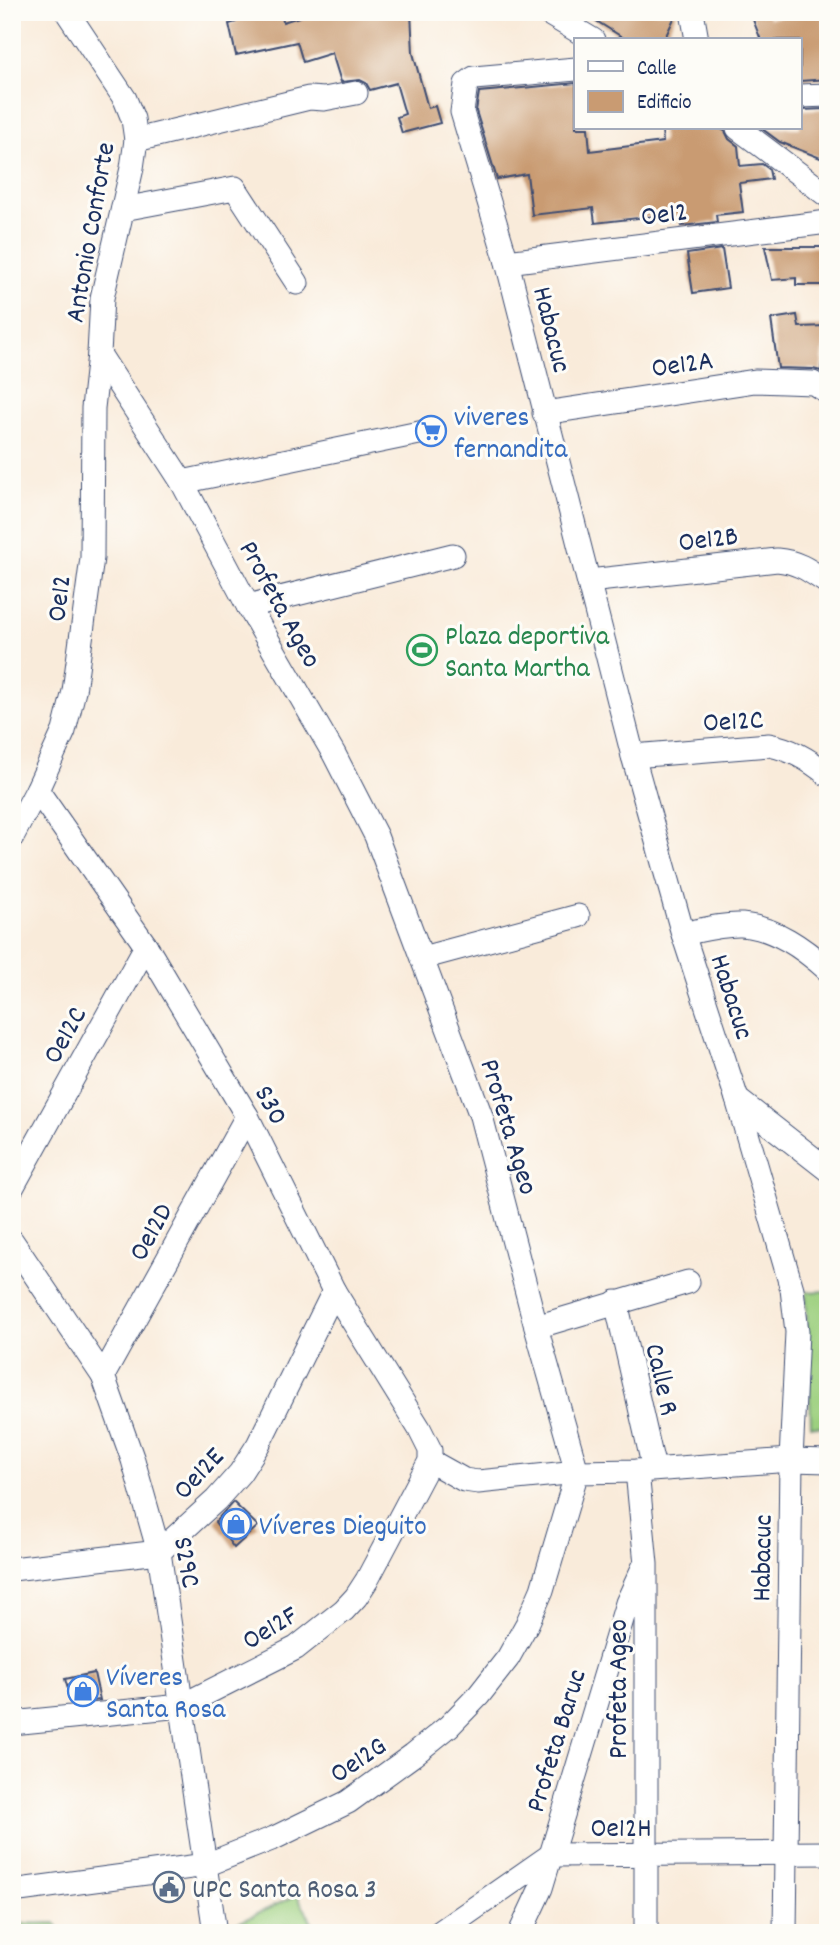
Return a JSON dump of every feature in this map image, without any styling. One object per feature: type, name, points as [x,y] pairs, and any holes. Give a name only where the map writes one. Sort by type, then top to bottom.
[{"type":"street","name":"Antonio Conforte","points":[[67,12],[125,99],[133,119],[136,141],[102,298],[99,354]]},
{"type":"street","points":[[546,12],[590,38]]},
{"type":"street","points":[[692,12],[697,38]]},
{"type":"street","name":"Habacuc","points":[[574,69],[474,78],[466,84],[462,112],[507,262],[633,756],[683,933],[737,1099],[792,1289],[797,1332],[791,1460],[785,1933]]},
{"type":"street","points":[[136,141],[309,98],[324,99],[356,93]]},
{"type":"street","points":[[802,96],[828,95]]},
{"type":"street","points":[[741,130],[828,196]]},
{"type":"street","points":[[122,209],[235,188],[297,283]]},
{"type":"street","name":"Oe12","points":[[507,262],[828,222]]},
{"type":"street","name":"Oe12","points":[[12,836],[64,731],[74,691],[92,558],[92,416],[99,354]]},
{"type":"street","name":"Profeta Ageo","points":[[99,354],[182,482],[248,606],[334,754],[376,835],[481,1115],[577,1472]]},
{"type":"street","name":"Oe12A","points":[[544,413],[755,382],[813,383],[828,392]]},
{"type":"street","points":[[182,482],[424,432]]},
{"type":"street","points":[[248,606],[453,555]]},
{"type":"street","name":"Oe12B","points":[[589,581],[777,560],[793,561],[828,583]]},
{"type":"street","name":"Oe12C","points":[[633,756],[769,745],[784,747],[800,755],[828,775]]},
{"type":"street","name":"S30","points":[[37,790],[146,946],[247,1116],[334,1291],[426,1440],[430,1461]]},
{"type":"street","points":[[422,958],[578,916]]},
{"type":"street","points":[[683,933],[742,925],[760,929],[790,941],[828,970]]},
{"type":"street","name":"Oe12C","points":[[12,1188],[146,946]]},
{"type":"street","points":[[737,1099],[828,1170]]},
{"type":"street","name":"Oe12D","points":[[103,1376],[247,1116]]},
{"type":"street","name":"S29C","points":[[12,1241],[103,1376],[133,1460],[159,1552],[214,1926]]},
{"type":"street","points":[[536,1327],[688,1282]]},
{"type":"street","name":"Oe12E","points":[[159,1552],[216,1500],[240,1473],[258,1445],[334,1291]]},
{"type":"street","name":"Calle R","points":[[616,1302],[646,1470]]},
{"type":"street","points":[[430,1461],[464,1480],[471,1481],[791,1460],[828,1461]]},
{"type":"street","name":"Oe12F","points":[[12,1723],[181,1706],[288,1653],[344,1610],[356,1597],[430,1461]]},
{"type":"street","name":"Profeta Ageo","points":[[646,1470],[646,1933]]},
{"type":"street","name":"Oe12G","points":[[12,1891],[206,1865],[274,1838],[348,1802],[414,1755],[449,1726],[479,1695],[508,1658],[527,1625],[542,1590],[577,1472]]},
{"type":"street","points":[[12,1569],[159,1552]]},
{"type":"street","name":"Profeta Baruc","points":[[520,1933],[535,1902],[551,1855],[627,1603],[646,1564]]},
{"type":"street","name":"Oe12H","points":[[439,1933],[551,1855],[828,1853]]},
{"type":"green space","points":[[828,1291],[828,1427],[811,1426],[806,1292]]},
{"type":"green space","points":[[297,1895],[318,1933],[229,1933],[227,1928]]},
{"type":"green space","points":[[56,1923],[61,1933],[12,1933],[12,1924]]},
{"type":"building","points":[[234,12],[281,12],[283,22],[315,12],[411,12],[413,53],[428,108],[435,106],[440,123],[402,133],[397,117],[405,114],[396,83],[370,90],[366,83],[360,80],[341,82],[332,53],[303,62],[297,42],[236,55],[229,24],[236,22]]},
{"type":"building","points":[[582,12],[677,12],[665,38],[624,38]]},
{"type":"building","points":[[750,12],[767,12],[769,18],[823,13],[828,44],[828,79],[802,81],[802,38],[760,38]]},
{"type":"building","points":[[574,83],[574,130],[588,130],[590,151],[663,142],[662,130],[723,130],[738,146],[740,166],[762,164],[769,169],[771,179],[739,183],[743,212],[716,215],[717,222],[682,226],[681,220],[665,222],[664,215],[595,223],[593,208],[532,215],[527,174],[497,179],[476,111],[479,92]]},
{"type":"building","points":[[826,109],[828,161],[780,142],[764,130],[802,130],[802,110]]},
{"type":"building","points":[[765,247],[828,247],[828,285],[796,285],[796,278],[772,280]]},
{"type":"building","points":[[722,249],[728,288],[693,293],[687,254]]},
{"type":"building","points":[[797,315],[799,327],[826,326],[821,371],[778,368],[771,319]]},
{"type":"building","name":"Víveres Dieguito","points":[[233,1502],[258,1526],[234,1548],[215,1522]]},
{"type":"building","name":"Víveres Santa Rosa","points":[[94,1673],[100,1700],[72,1703],[65,1679]]},
{"type":"place","name":"viveres fernandita","points":[[431,431]]},
{"type":"place","name":"Plaza deportiva Santa Martha","points":[[422,650]]},
{"type":"place","name":"Víveres Dieguito","points":[[236,1524]]},
{"type":"place","name":"Víveres Santa Rosa","points":[[83,1691]]},
{"type":"place","name":"UPC Santa Rosa 3","points":[[169,1887]]}]
